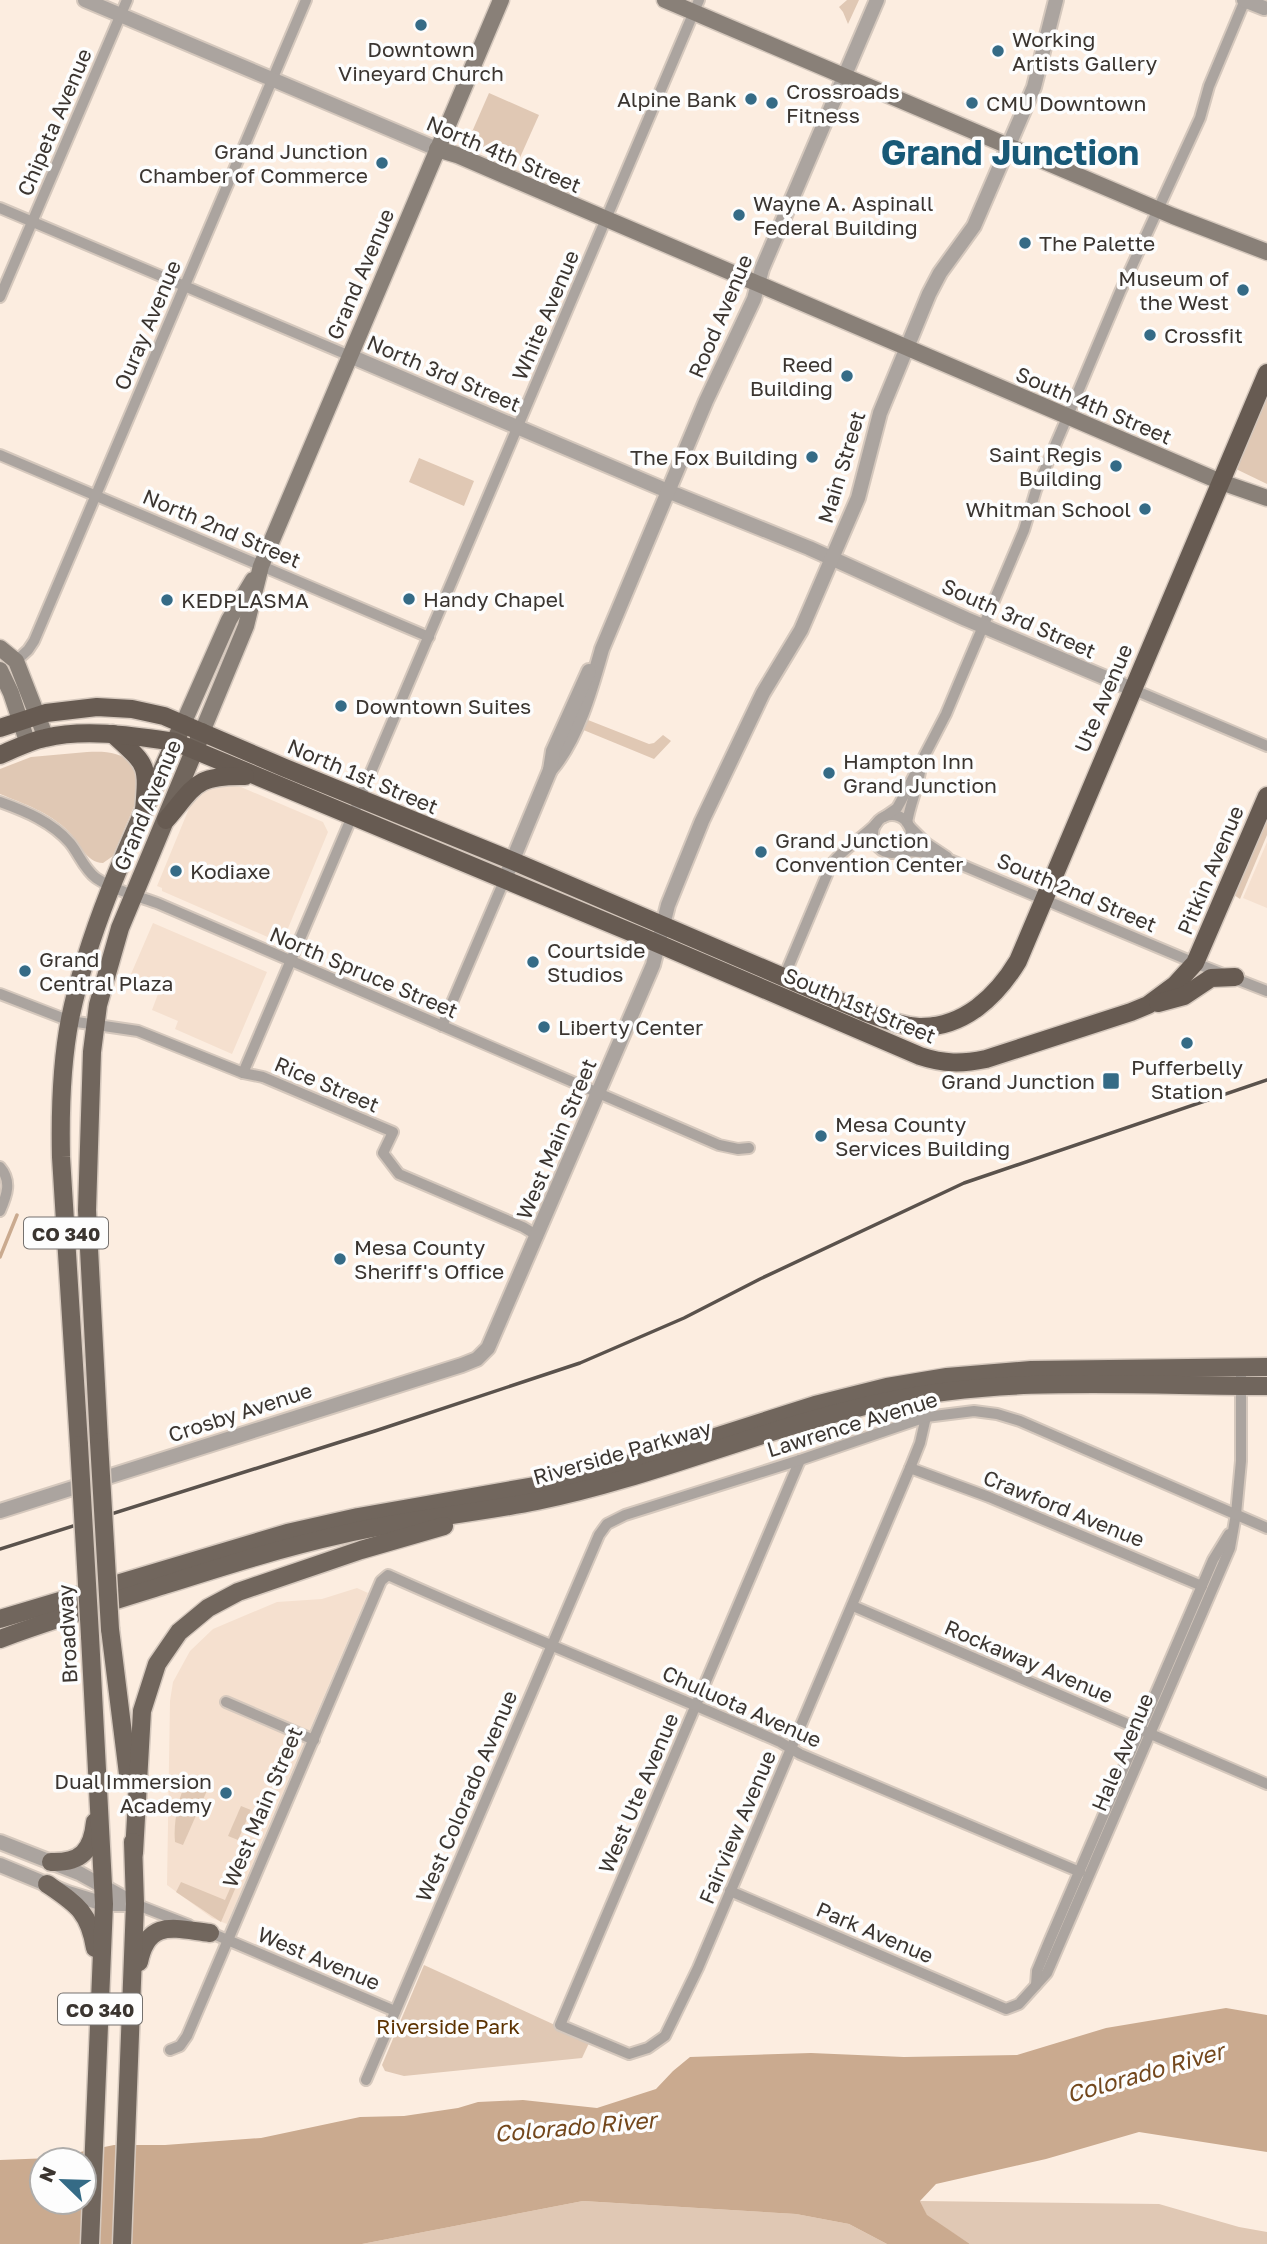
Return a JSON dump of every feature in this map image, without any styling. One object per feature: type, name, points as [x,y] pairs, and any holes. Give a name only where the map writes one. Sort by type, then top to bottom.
[{"type":"highway","name":"Ute Avenue","points":[[955,1020],[975,1011],[1006,982],[1019,958],[1267,373]]},
{"type":"highway","name":"North 1st Street","points":[[0,728],[71,709],[97,707],[147,711],[663,925]]},
{"type":"highway","name":"North 1st Street","points":[[0,755],[46,738],[113,734],[175,742],[659,944]]},
{"type":"highway","points":[[113,734],[144,765],[144,811]]},
{"type":"highway","points":[[166,820],[192,787],[202,780],[220,775],[255,776]]},
{"type":"highway","name":"Pitkin Avenue","points":[[1195,963],[1267,796]]},
{"type":"highway","name":"South 1st Street","points":[[663,925],[892,1022],[920,1027],[955,1020]]},
{"type":"highway","name":"South 1st Street","points":[[659,944],[920,1056],[950,1063],[986,1059],[1148,1005],[1175,985],[1195,963]]},
{"type":"highway","points":[[1148,1005],[1184,996],[1211,978],[1235,977]]},
{"type":"main road","name":"Grand Avenue","points":[[183,724],[229,620],[261,566],[501,0]]},
{"type":"main road","points":[[665,0],[697,6],[845,76],[1158,209],[1267,252]]},
{"type":"main road","name":"North 4th Street","points":[[437,149],[457,155],[906,348]]},
{"type":"main road","name":"South 4th Street","points":[[906,348],[1221,482],[1267,498]]},
{"type":"main road","name":"Grand Avenue","points":[[95,1024],[97,1005],[111,954],[246,626],[261,566]]},
{"type":"main road","points":[[0,648],[16,661],[46,738]]},
{"type":"main road","points":[[0,670],[11,693],[28,744]]},
{"type":"main road","name":"CO 340","points":[[70,1021],[89,949],[144,811],[183,724]]},
{"type":"main road","name":"Broadway","points":[[70,1021],[63,1067],[60,1117],[104,1885],[90,2244]]},
{"type":"main road","name":"Broadway","points":[[95,1024],[91,1067],[87,1210],[110,1629],[129,1782],[134,1853],[135,1904],[122,2244]]},
{"type":"main road","name":"Riverside Parkway","points":[[0,1619],[287,1533],[358,1517],[579,1477],[636,1462],[815,1405],[887,1387],[947,1377],[1031,1370],[1267,1367]]},
{"type":"main road","name":"Riverside Parkway","points":[[0,1639],[270,1551],[347,1533],[538,1501],[630,1477],[828,1415],[883,1402],[946,1391],[1065,1382],[1267,1386]]},
{"type":"main road","points":[[134,1853],[145,1696],[157,1664],[191,1621],[208,1608],[238,1592],[390,1541],[538,1501]]},
{"type":"main road","points":[[51,1862],[72,1861],[83,1854],[92,1840],[99,1773]]},
{"type":"main road","points":[[47,1884],[82,1910],[90,1924],[95,1951],[99,2016]]},
{"type":"main road","points":[[131,2024],[140,1960],[148,1938],[158,1930],[165,1929],[210,1933]]},
{"type":"street","name":"North 4th Street","points":[[85,0],[437,149]]},
{"type":"street","name":"Chipeta Avenue","points":[[0,297],[127,0]]},
{"type":"street","name":"Ouray Avenue","points":[[16,661],[34,641],[306,0]]},
{"type":"street","name":"Rood Avenue","points":[[504,881],[550,770],[563,756],[592,683],[602,649],[704,407],[754,299],[877,0]]},
{"type":"street","name":"Main Street","points":[[659,944],[668,905],[714,795],[770,682],[801,630],[833,559],[858,498],[875,428],[906,348],[940,273],[974,226],[1009,146],[1040,68],[1056,0]]},
{"type":"street","points":[[784,977],[837,857],[897,808],[946,715],[1024,530],[1036,490],[1067,416],[1200,118],[1209,86],[1245,0],[1266,9]]},
{"type":"street","name":"White Avenue","points":[[243,1073],[697,6]]},
{"type":"street","name":"North 3rd Street","points":[[0,208],[833,559]]},
{"type":"street","name":"North 2nd Street","points":[[0,455],[429,637]]},
{"type":"street","name":"South 3rd Street","points":[[833,559],[1267,746]]},
{"type":"street","points":[[852,847],[868,846],[890,853],[900,851],[909,841],[910,805],[922,761]]},
{"type":"street","name":"North Spruce Street","points":[[0,802],[37,817],[65,837],[87,869],[113,887],[719,1145],[749,1148]]},
{"type":"street","points":[[882,850],[874,839],[873,830],[881,820],[896,816],[908,824]]},
{"type":"street","name":"South 2nd Street","points":[[908,824],[926,843],[950,860]]},
{"type":"street","name":"South 2nd Street","points":[[900,851],[922,852],[950,860],[1267,991]]},
{"type":"street","points":[[442,1026],[504,881]]},
{"type":"street","name":"West Main Street","points":[[488,1348],[653,965],[659,944]]},
{"type":"street","name":"Rice Street","points":[[0,994],[70,1021],[138,1031],[243,1073],[263,1077],[393,1132],[383,1153],[399,1174],[523,1227],[538,1236]]},
{"type":"street","points":[[0,1211],[8,1185],[2,1169]]},
{"type":"street","name":"Crosby Avenue","points":[[0,1511],[462,1365],[477,1359],[488,1348]]},
{"type":"street","name":"Hale Avenue","points":[[1036,1985],[1037,1971],[1080,1872],[1230,1548],[1237,1514],[1241,1461],[1241,1367]]},
{"type":"street","name":"Lawrence Avenue","points":[[602,1528],[625,1516],[926,1417],[974,1411],[997,1414],[1044,1431],[1267,1528]]},
{"type":"street","name":"Fairview Avenue","points":[[648,2048],[664,2036],[698,1968],[853,1606],[920,1443],[926,1417]]},
{"type":"street","name":"West Ute Avenue","points":[[648,2048],[629,2054],[560,2025],[800,1460]]},
{"type":"street","name":"Crawford Avenue","points":[[910,1468],[989,1497],[1202,1586]]},
{"type":"street","name":"West Colorado Avenue","points":[[366,2080],[602,1528]]},
{"type":"street","name":"Hale Avenue","points":[[1006,2009],[1019,2004],[1048,1973],[1202,1586],[1213,1560],[1232,1529]]},
{"type":"street","name":"West Main Street","points":[[170,2050],[180,2046],[187,2036],[381,1581],[388,1575]]},
{"type":"street","name":"Chuluota Avenue","points":[[388,1575],[466,1611],[696,1705],[1080,1872]]},
{"type":"street","name":"Rockaway Avenue","points":[[853,1606],[1267,1784]]},
{"type":"street","points":[[226,1702],[314,1740]]},
{"type":"street","points":[[0,1842],[104,1885],[135,1904]]},
{"type":"street","points":[[0,1864],[104,1904],[135,1904]]},
{"type":"street","name":"Park Avenue","points":[[730,1891],[1006,2009]]},
{"type":"street","name":"West Avenue","points":[[135,1904],[228,1939],[395,2011]]},
{"type":"shaded area","points":[[223,785],[241,787],[323,822],[328,832],[284,938],[279,942],[162,891],[162,888],[157,886],[190,806],[209,788]]},
{"type":"shaded area","points":[[1267,842],[1267,908],[1243,898]]},
{"type":"shaded area","points":[[153,923],[267,972],[232,1054],[175,1029],[178,1021],[152,1010],[158,994],[128,981]]},
{"type":"shaded area","name":"Dual Immersion Academy","points":[[357,1588],[368,1593],[227,1924],[212,1918],[167,1885],[170,1701],[173,1682],[190,1651],[213,1629],[277,1602],[322,1599]]},
{"type":"green space","points":[[847,0],[859,0],[848,24],[839,7]]},
{"type":"green space","points":[[489,93],[539,115],[518,162],[468,141]]},
{"type":"green space","points":[[1267,396],[1267,484],[1236,469]]},
{"type":"green space","points":[[419,458],[474,481],[464,506],[409,482]]},
{"type":"green space","points":[[588,720],[649,744],[663,735],[671,741],[654,759],[581,729]]},
{"type":"green space","points":[[87,752],[114,754],[126,758],[137,767],[138,797],[113,856],[103,863],[87,856],[68,831],[53,819],[0,794],[0,769],[31,757]]},
{"type":"green space","points":[[1267,818],[1267,835],[1240,899],[1234,895]]},
{"type":"green space","points":[[188,1777],[209,1786],[183,1845],[175,1842],[175,1826],[179,1800]]},
{"type":"green space","points":[[241,1806],[251,1810],[238,1840],[228,1836]]},
{"type":"green space","points":[[240,1866],[244,1868],[221,1922],[176,1892],[181,1882],[225,1900]]},
{"type":"green space","name":"Riverside Park","points":[[424,1965],[590,2041],[582,2058],[404,2076],[385,2071],[382,2065]]},
{"type":"green space","points":[[583,2201],[796,2214],[849,2224],[887,2244],[362,2244]]},
{"type":"green space","points":[[920,2201],[1159,2204],[1239,2227],[1267,2232],[1267,2244],[970,2244],[927,2216]]},
{"type":"water","name":"Colorado River","points":[[1226,2008],[1267,2015],[1267,2152],[1139,2132],[1046,2159],[936,2184],[920,2201],[927,2215],[970,2244],[887,2244],[849,2224],[796,2214],[583,2201],[362,2244],[0,2244],[0,2160],[28,2159],[28,2216],[98,2216],[98,2148],[114,2145],[165,2145],[261,2138],[360,2117],[404,2116],[458,2108],[478,2102],[523,2100],[597,2108],[656,2089],[690,2057],[811,2053],[904,2057],[1017,2055],[1106,2028]]},
{"type":"waterway","points":[[0,1257],[17,1215]]},
{"type":"railway","points":[[0,1549],[375,1431],[580,1363],[684,1318],[760,1279],[964,1183],[1267,1080]]},
{"type":"place","name":"Downtown Vineyard Church","points":[[421,25]]},
{"type":"place","name":"Working Artists Gallery","points":[[998,51]]},
{"type":"place","name":"Alpine Bank","points":[[751,99]]},
{"type":"place","name":"Crossroads Fitness","points":[[772,103]]},
{"type":"place","name":"CMU Downtown","points":[[972,103]]},
{"type":"place","name":"Grand Junction Chamber of Commerce","points":[[382,163]]},
{"type":"place","name":"Wayne A. Aspinall Federal Building","points":[[739,215]]},
{"type":"place","name":"The Palette","points":[[1025,243]]},
{"type":"place","name":"Museum of the West","points":[[1243,290]]},
{"type":"place","name":"Crossfit","points":[[1150,335]]},
{"type":"place","name":"Reed Building","points":[[847,376]]},
{"type":"place","name":"The Fox Building","points":[[812,457]]},
{"type":"place","name":"Saint Regis Building","points":[[1116,466]]},
{"type":"place","name":"Whitman School","points":[[1145,509]]},
{"type":"place","name":"Handy Chapel","points":[[409,599]]},
{"type":"place","name":"KEDPLASMA","points":[[167,600]]},
{"type":"place","name":"Downtown Suites","points":[[341,706]]},
{"type":"place","name":"Hampton Inn Grand Junction","points":[[829,773]]},
{"type":"place","name":"Grand Junction Convention Center","points":[[761,852]]},
{"type":"place","name":"Kodiaxe","points":[[176,871]]},
{"type":"place","name":"Courtside Studios","points":[[533,962]]},
{"type":"place","name":"Grand Central Plaza","points":[[25,971]]},
{"type":"place","name":"Liberty Center","points":[[544,1027]]},
{"type":"place","name":"Pufferbelly Station","points":[[1187,1043]]},
{"type":"place","name":"Grand Junction","points":[[1111,1081]]},
{"type":"place","name":"Mesa County Services Building","points":[[821,1136]]},
{"type":"place","name":"Mesa County Sheriff's Office","points":[[340,1259]]},
{"type":"place","name":"Dual Immersion Academy","points":[[226,1793]]},
{"type":"district","name":"Grand Junction","points":[[1010,152]]}]
